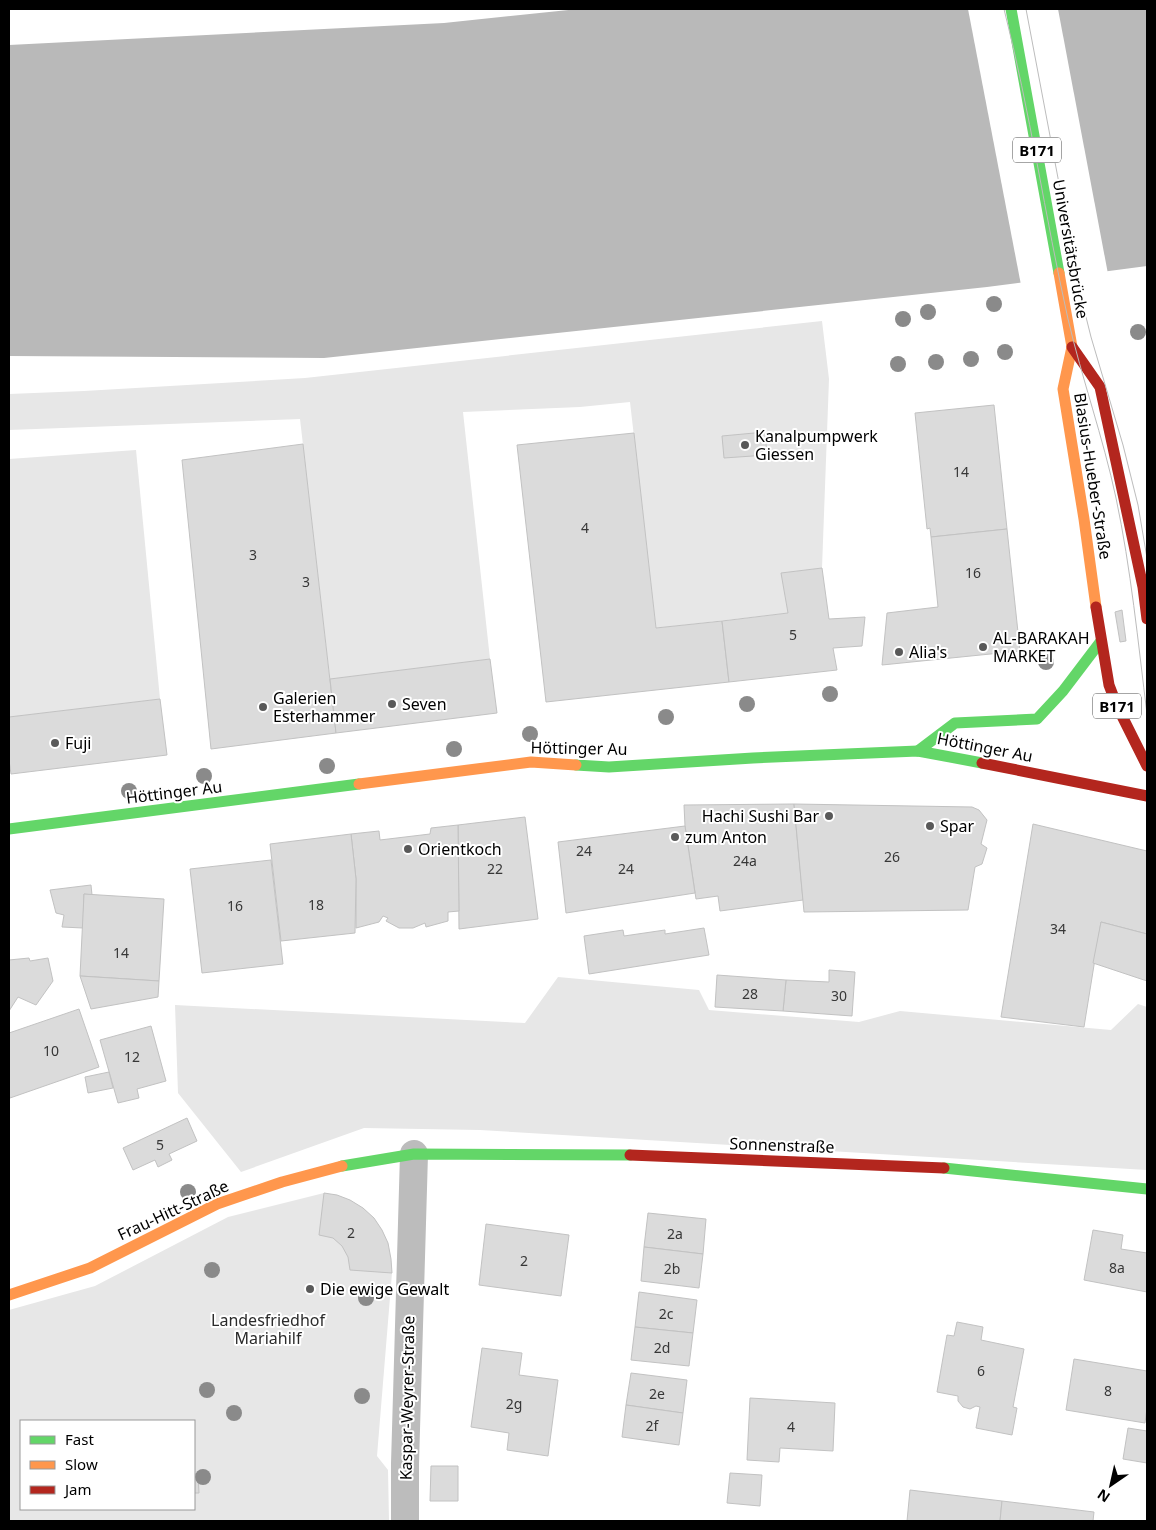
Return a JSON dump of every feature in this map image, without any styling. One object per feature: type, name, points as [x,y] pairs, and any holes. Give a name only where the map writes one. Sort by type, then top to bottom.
[{"type":"street","name":"Universitätsbrücke","points":[[1011,9],[1072,347]]},
{"type":"street","name":"Blasius-Hueber-Straße","points":[[1072,347],[1100,388],[1143,587],[1147,619]]},
{"type":"street","name":"Blasius-Hueber-Straße","points":[[1072,347],[1063,389],[1101,641],[1109,685],[1117,706],[1147,766]]},
{"type":"street","points":[[918,751],[955,723],[1037,719],[1063,690],[1101,641]]},
{"type":"street","name":"Höttinger Au","points":[[9,829],[531,762],[609,767],[918,751],[1147,796]]},
{"type":"street","name":"Sonnenstraße","points":[[414,1154],[632,1155],[962,1169],[1147,1189]]},
{"type":"street","name":"Frau-Hitt-Straße","points":[[9,1295],[90,1268],[217,1204],[282,1182],[353,1162],[414,1154]]},
{"type":"street","name":"Kaspar-Weyrer-Straße","points":[[405,1521],[414,1154]]},
{"type":"green space","points":[[822,321],[829,379],[822,568],[782,573],[788,613],[656,628],[630,402],[580,407],[463,412],[490,659],[330,679],[300,419],[9,430],[9,394],[305,378]]},
{"type":"green space","points":[[136,450],[160,699],[9,717],[9,459]]},
{"type":"green space","points":[[558,977],[699,990],[709,1010],[859,1022],[900,1011],[1111,1030],[1138,1004],[1147,1007],[1147,1170],[480,1130],[364,1128],[241,1172],[178,1093],[175,1005],[525,1023]]},
{"type":"green space","name":"Landesfriedhof Mariahilf","points":[[324,1193],[392,1273],[377,1456],[388,1470],[389,1521],[9,1521],[9,1310],[95,1286],[228,1217]]},
{"type":"shaded area","points":[[578,9],[1147,9],[1147,266],[987,287],[324,358],[9,356],[9,45],[444,23]]},
{"type":"pier","points":[[968,9],[1058,9],[1108,274],[1021,285]]},
{"type":"building","points":[[994,405],[1007,529],[931,537],[930,528],[927,529],[915,413]]},
{"type":"building","name":"Kanalpumpwerk Giessen","points":[[765,432],[767,455],[724,458],[722,436]]},
{"type":"building","points":[[634,433],[656,628],[722,621],[729,682],[546,702],[517,445]]},
{"type":"building","points":[[303,444],[336,733],[211,749],[182,460]]},
{"type":"building","points":[[1007,529],[1020,651],[882,665],[887,613],[938,607],[931,537]]},
{"type":"building","points":[[822,568],[829,619],[865,617],[862,646],[833,648],[837,670],[729,682],[722,621],[788,613],[781,573]]},
{"type":"building","points":[[1122,610],[1126,641],[1120,642],[1115,612]]},
{"type":"building","points":[[490,659],[497,713],[336,733],[330,679]]},
{"type":"building","points":[[160,699],[167,755],[11,774],[9,760],[9,717]]},
{"type":"building","points":[[794,804],[803,900],[720,911],[718,896],[696,899],[685,826],[684,805]]},
{"type":"building","points":[[794,804],[972,807],[979,810],[987,820],[981,844],[987,848],[982,864],[975,867],[968,910],[804,912]]},
{"type":"building","points":[[525,817],[538,919],[459,929],[458,825]]},
{"type":"building","points":[[1033,824],[1147,851],[1147,934],[1101,922],[1084,1027],[1001,1017]]},
{"type":"building","points":[[458,825],[459,911],[448,912],[448,921],[426,927],[425,923],[413,928],[399,928],[386,921],[388,918],[383,916],[379,922],[356,928],[356,879],[351,834],[379,831],[380,840],[430,834],[431,828]]},
{"type":"building","points":[[685,826],[695,893],[566,913],[558,842]]},
{"type":"building","points":[[351,834],[356,879],[355,933],[281,941],[270,844]]},
{"type":"building","points":[[271,860],[283,964],[202,973],[190,869]]},
{"type":"building","points":[[91,885],[92,895],[84,894],[83,928],[62,927],[64,915],[56,913],[50,890]]},
{"type":"building","points":[[84,894],[164,899],[159,981],[80,976]]},
{"type":"building","points":[[1101,922],[1147,934],[1147,981],[1093,963]]},
{"type":"building","points":[[704,928],[709,955],[589,974],[584,936],[623,930],[624,936],[665,930],[665,934]]},
{"type":"building","points":[[29,958],[30,961],[48,958],[53,981],[36,1005],[18,997],[9,1011],[9,960]]},
{"type":"building","points":[[829,970],[855,972],[852,1016],[783,1011],[786,980],[829,982]]},
{"type":"building","points":[[717,975],[786,980],[783,1011],[715,1007]]},
{"type":"building","points":[[80,976],[159,981],[158,997],[91,1009]]},
{"type":"building","points":[[79,1009],[99,1067],[10,1098],[9,1033]]},
{"type":"building","points":[[151,1026],[166,1081],[137,1089],[139,1098],[118,1103],[100,1040]]},
{"type":"building","points":[[109,1072],[113,1088],[88,1093],[85,1077]]},
{"type":"building","points":[[187,1118],[197,1141],[169,1154],[172,1160],[158,1167],[155,1160],[133,1170],[123,1148]]},
{"type":"building","points":[[324,1193],[350,1200],[374,1218],[388,1243],[392,1273],[350,1270],[348,1257],[342,1246],[333,1238],[319,1235]]},
{"type":"building","points":[[648,1213],[706,1219],[703,1254],[644,1247]]},
{"type":"building","points":[[486,1224],[569,1235],[561,1296],[479,1285]]},
{"type":"building","points":[[1093,1230],[1123,1235],[1121,1249],[1147,1253],[1147,1292],[1084,1280]]},
{"type":"building","points":[[644,1247],[703,1254],[699,1288],[641,1281]]},
{"type":"building","points":[[639,1292],[697,1300],[693,1333],[635,1327]]},
{"type":"building","points":[[957,1322],[983,1327],[981,1340],[1024,1349],[1013,1407],[1017,1408],[1012,1435],[976,1428],[980,1407],[976,1406],[970,1409],[963,1407],[958,1401],[958,1396],[937,1392],[947,1335],[954,1336]]},
{"type":"building","points":[[635,1327],[693,1333],[689,1366],[631,1360]]},
{"type":"building","points":[[482,1348],[522,1353],[519,1375],[558,1380],[548,1456],[507,1450],[509,1433],[471,1427]]},
{"type":"building","points":[[1074,1359],[1147,1371],[1145,1423],[1066,1410]]},
{"type":"building","points":[[631,1373],[687,1380],[683,1413],[626,1405]]},
{"type":"building","points":[[750,1398],[835,1403],[833,1451],[780,1448],[779,1462],[747,1460]]},
{"type":"building","points":[[626,1405],[683,1413],[679,1445],[622,1437]]},
{"type":"building","points":[[1128,1428],[1147,1431],[1147,1463],[1123,1459]]},
{"type":"building","points":[[431,1466],[458,1466],[458,1501],[430,1501]]},
{"type":"building","points":[[730,1473],[762,1475],[760,1506],[727,1503]]},
{"type":"building","points":[[195,1474],[198,1474],[199,1493],[195,1493]]},
{"type":"building","points":[[910,1490],[1002,1501],[1000,1521],[907,1521]]},
{"type":"building","points":[[1002,1501],[1094,1512],[1093,1521],[1000,1521]]},
{"type":"tram line","points":[[1004,9],[1022,86],[1068,319],[1116,498],[1130,579],[1147,714]]},
{"type":"tram line","points":[[1026,9],[1079,289],[1123,445],[1138,505],[1147,558]]},
{"type":"traffic: fast","points":[[1011,9],[1059,273]]},
{"type":"traffic: fast","points":[[918,751],[955,723],[1037,719],[1063,691],[1101,641]]},
{"type":"traffic: fast","points":[[576,765],[609,767],[753,758],[918,751],[982,763]]},
{"type":"traffic: fast","points":[[9,829],[359,784]]},
{"type":"traffic: fast","points":[[342,1166],[414,1154],[630,1155]]},
{"type":"traffic: fast","points":[[944,1168],[1147,1189]]},
{"type":"traffic: slow","points":[[1059,273],[1072,347],[1063,389],[1096,607]]},
{"type":"traffic: slow","points":[[359,784],[531,762],[576,765]]},
{"type":"traffic: slow","points":[[9,1295],[90,1268],[217,1204],[282,1182],[342,1166]]},
{"type":"traffic: jam","points":[[1072,347],[1100,387],[1143,587],[1147,619]]},
{"type":"traffic: jam","points":[[1096,607],[1109,685],[1117,706],[1147,766]]},
{"type":"traffic: jam","points":[[982,763],[1147,796]]},
{"type":"traffic: jam","points":[[630,1155],[944,1168]]},
{"type":"place","name":"Kanalpumpwerk Giessen","points":[[745,445]]},
{"type":"place","name":"AL-BARAKAH MARKET","points":[[983,647]]},
{"type":"place","name":"Alia's","points":[[899,652]]},
{"type":"place","name":"Seven","points":[[392,704]]},
{"type":"place","name":"Galerien Esterhammer","points":[[263,707]]},
{"type":"place","name":"Fuji","points":[[55,743]]},
{"type":"place","name":"Hachi Sushi Bar","points":[[829,816]]},
{"type":"place","name":"Spar","points":[[930,826]]},
{"type":"place","name":"zum Anton","points":[[675,837]]},
{"type":"place","name":"Orientkoch","points":[[408,849]]},
{"type":"place","name":"Die ewige Gewalt","points":[[310,1289]]}]
